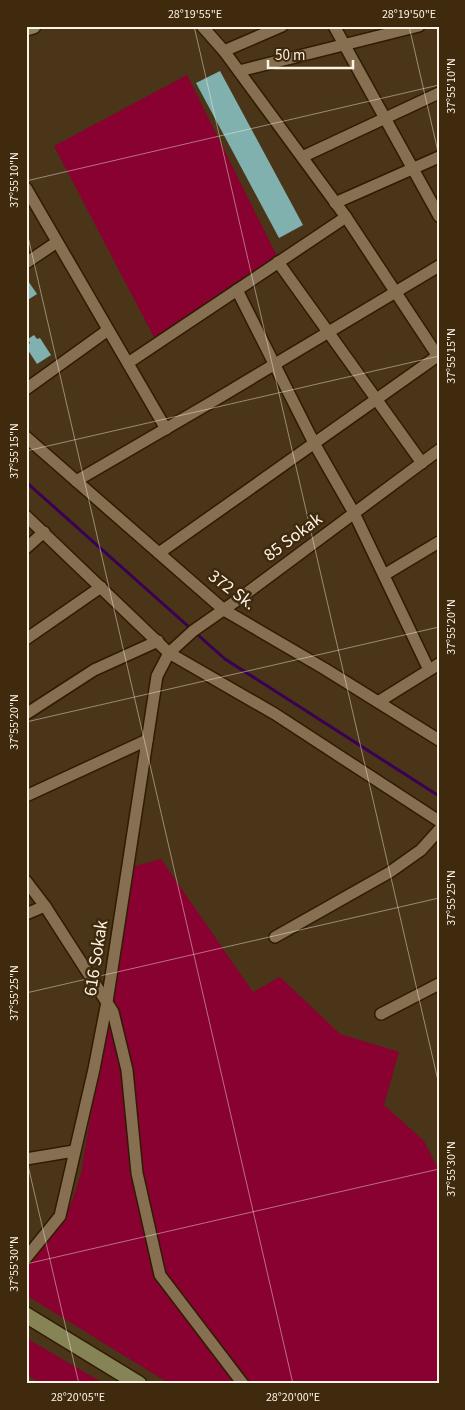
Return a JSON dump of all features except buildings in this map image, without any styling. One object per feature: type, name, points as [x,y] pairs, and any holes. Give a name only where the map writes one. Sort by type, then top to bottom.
[{"type":"street","points":[[26,28],[33,26]]},
{"type":"street","points":[[159,553],[438,356],[346,217],[224,51],[202,26]]},
{"type":"street","points":[[224,51],[282,26]]},
{"type":"street","points":[[334,26],[439,216]]},
{"type":"street","points":[[239,71],[419,26]]},
{"type":"street","points":[[302,157],[439,93]]},
{"type":"street","points":[[335,203],[439,157]]},
{"type":"street","points":[[26,188],[166,429]]},
{"type":"street","points":[[128,364],[346,217]]},
{"type":"street","points":[[26,262],[57,242]]},
{"type":"street","points":[[278,262],[422,463]]},
{"type":"street","points":[[76,481],[439,266]]},
{"type":"street","points":[[237,290],[314,443],[354,513],[384,575],[434,667],[378,702]]},
{"type":"street","points":[[26,389],[108,330]]},
{"type":"street","name":"372 Sk.","points":[[26,437],[224,610],[439,740]]},
{"type":"street","name":"85 Sokak","points":[[170,653],[194,631],[439,450]]},
{"type":"street","points":[[26,516],[170,653],[275,714],[439,821]]},
{"type":"street","points":[[26,548],[44,532]]},
{"type":"street","points":[[384,575],[439,542]]},
{"type":"street","points":[[26,639],[102,587]]},
{"type":"street","points":[[26,714],[94,670],[158,641]]},
{"type":"street","name":"616 Sokak","points":[[26,1258],[60,1216],[94,1069],[107,1002],[157,676],[170,653]]},
{"type":"street","points":[[26,796],[147,740]]},
{"type":"street","points":[[275,936],[390,872],[421,850],[439,830]]},
{"type":"street","points":[[26,881],[45,906],[113,1012],[127,1070],[137,1173],[160,1275],[243,1384]]},
{"type":"street","points":[[26,914],[45,906]]},
{"type":"street","points":[[381,1014],[439,984]]},
{"type":"street","points":[[26,1159],[74,1151]]},
{"type":"street","points":[[26,1315],[139,1384]]},
{"type":"shaded area","points":[[187,75],[277,256],[156,341],[54,146]]},
{"type":"shaded area","points":[[161,859],[253,992],[280,977],[340,1034],[399,1052],[384,1105],[424,1141],[439,1171],[439,1384],[170,1384],[26,1295],[26,1267],[57,1228],[73,1199],[81,1173],[132,867]]},
{"type":"shaded area","points":[[26,1338],[105,1384],[41,1384],[26,1374]]},
{"type":"waterway","points":[[26,482],[225,659],[439,796]]}]
